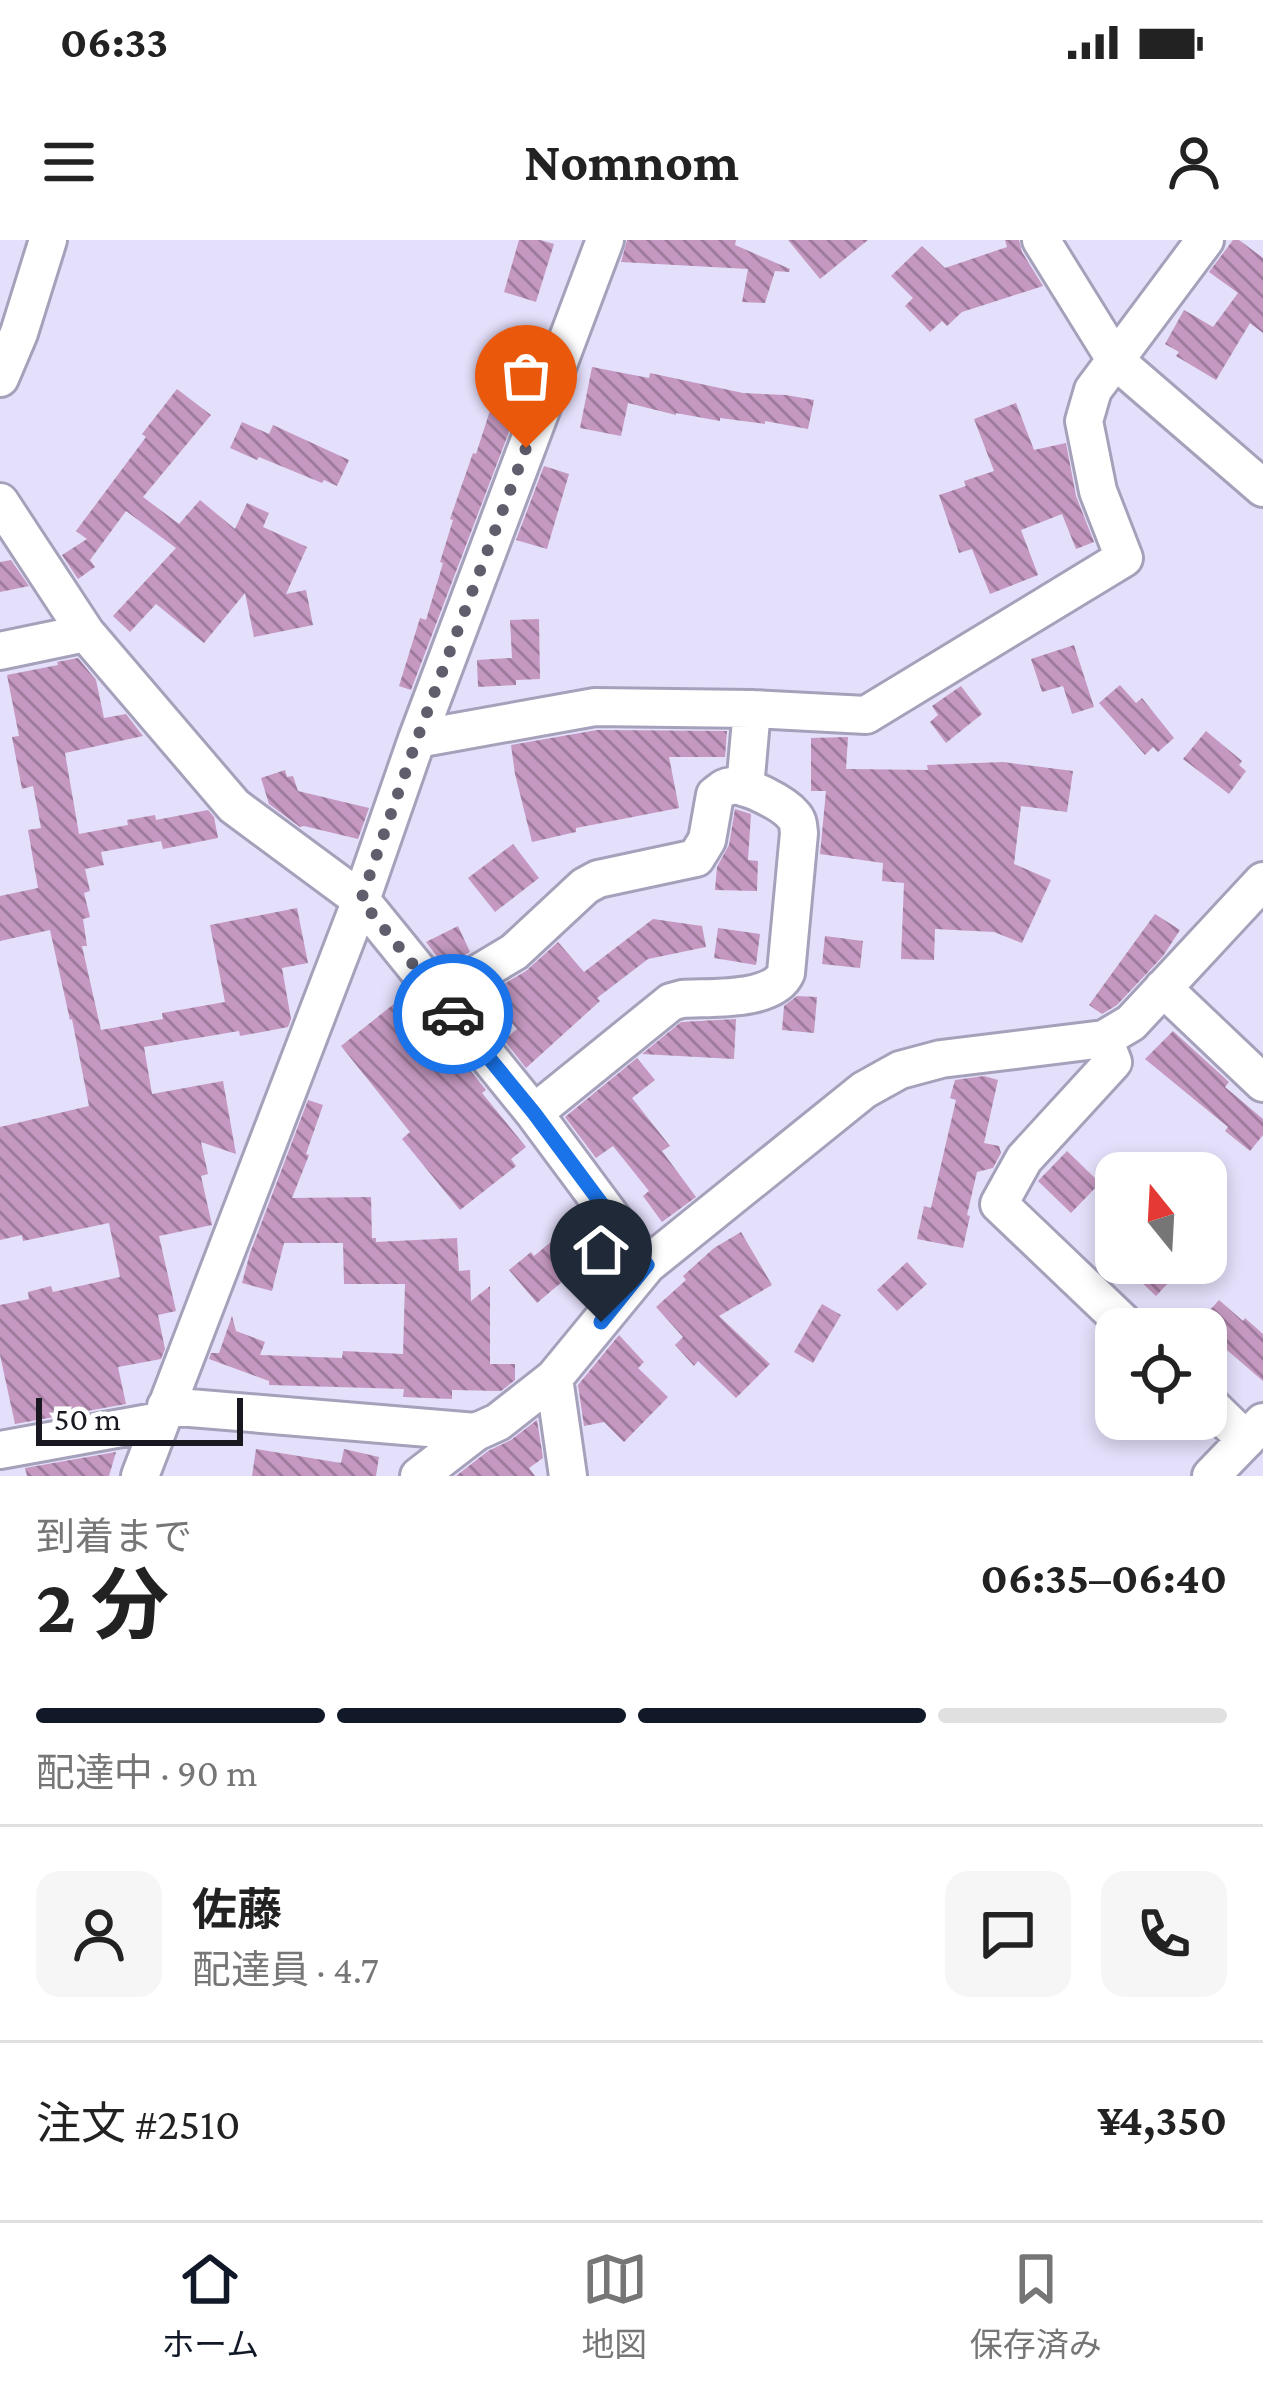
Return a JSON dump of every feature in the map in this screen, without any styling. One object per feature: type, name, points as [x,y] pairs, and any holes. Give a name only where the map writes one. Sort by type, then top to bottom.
[{"type":"street","points":[[0,378],[48,240]]},
{"type":"street","points":[[140,1476],[361,900],[605,240]]},
{"type":"street","points":[[1041,240],[1117,361],[1263,488]]},
{"type":"street","points":[[417,739],[595,707],[866,715],[1124,558],[1098,491],[1084,421],[1093,389],[1204,240]]},
{"type":"street","points":[[0,502],[86,633],[234,806],[361,900],[534,1113],[647,1265]]},
{"type":"street","points":[[0,651],[86,633]]},
{"type":"street","points":[[745,788],[752,709]]},
{"type":"street","points":[[439,997],[514,952],[585,886],[598,879],[696,858],[707,840],[715,795],[728,786],[756,791],[793,813],[799,833],[782,982],[761,993],[671,1002],[534,1113]]},
{"type":"street","points":[[419,1476],[554,1378],[647,1265],[864,1090],[900,1070],[941,1059],[1104,1039],[1131,1023],[1263,880]]},
{"type":"street","points":[[1163,988],[1263,1083]]},
{"type":"street","points":[[1104,1039],[1113,1062],[1024,1159],[999,1204],[1108,1308]]},
{"type":"street","points":[[554,1378],[568,1476]]},
{"type":"street","points":[[0,1450],[163,1414],[476,1432]]},
{"type":"street","points":[[1211,1476],[1254,1431],[1227,1415]]},
{"type":"building","points":[[519,240],[554,244],[536,302],[504,292]]},
{"type":"building","points":[[627,240],[736,240],[735,245],[790,269],[775,271],[765,303],[742,302],[748,269],[621,262]]},
{"type":"building","points":[[788,240],[868,240],[820,279]]},
{"type":"building","points":[[1005,240],[1019,240],[1043,286],[962,312],[947,326],[942,321],[930,332],[905,306],[913,298],[891,276],[922,246],[945,268],[1007,247]]},
{"type":"building","points":[[1233,240],[1263,258],[1263,333],[1250,323],[1216,380],[1165,344],[1184,310],[1213,327],[1238,293],[1209,272]]},
{"type":"building","points":[[592,367],[814,400],[808,429],[676,415],[628,403],[621,436],[580,428]]},
{"type":"building","points":[[177,389],[211,415],[143,497],[179,524],[200,500],[235,529],[247,503],[269,513],[263,527],[307,547],[286,594],[306,590],[313,625],[254,637],[245,593],[204,643],[156,604],[130,632],[113,616],[176,548],[126,511],[90,560],[95,567],[78,579],[62,555],[87,539],[76,531]]},
{"type":"building","points":[[495,395],[520,403],[411,690],[399,686],[420,618],[426,620],[450,519]]},
{"type":"building","points":[[1016,403],[1034,450],[1066,443],[1076,496],[1094,542],[1076,549],[1062,514],[1021,530],[1038,575],[990,594],[972,549],[959,553],[939,495],[994,471],[974,419]]},
{"type":"building","points":[[242,422],[269,434],[273,425],[349,460],[337,486],[230,448]]},
{"type":"building","points":[[544,466],[569,474],[547,549],[516,540]]},
{"type":"building","points":[[11,560],[29,586],[0,592],[0,562]]},
{"type":"building","points":[[539,619],[540,679],[478,687],[477,660],[512,658],[510,620]]},
{"type":"building","points":[[1074,645],[1094,707],[1072,714],[1063,686],[1042,692],[1031,659]]},
{"type":"building","points":[[78,658],[96,680],[104,718],[126,714],[143,736],[65,753],[79,834],[128,825],[127,820],[208,810],[218,838],[163,849],[161,841],[101,852],[104,865],[85,869],[90,917],[83,919],[87,946],[82,946],[101,1030],[225,1002],[210,925],[297,908],[308,963],[282,968],[291,1019],[288,1027],[144,1047],[152,1094],[223,1081],[236,1154],[201,1142],[208,1174],[201,1176],[212,1225],[159,1236],[176,1311],[158,1315],[165,1349],[161,1359],[118,1367],[126,1404],[15,1424],[0,1355],[0,1305],[29,1299],[28,1292],[51,1286],[53,1292],[120,1277],[109,1223],[23,1241],[22,1235],[0,1240],[0,1127],[89,1106],[50,930],[0,941],[0,896],[38,888],[28,830],[41,828],[33,786],[22,789],[12,737],[19,736],[7,675]]},
{"type":"building","points":[[1120,685],[1136,703],[1142,698],[1174,738],[1158,752],[1153,747],[1145,755],[1099,703]]},
{"type":"building","points":[[961,686],[982,714],[946,743],[930,722],[938,715],[932,706]]},
{"type":"building","points":[[597,730],[727,731],[725,757],[669,757],[679,808],[576,828],[576,832],[532,842],[511,745]]},
{"type":"building","points":[[1206,731],[1242,761],[1239,765],[1246,771],[1229,794],[1183,759]]},
{"type":"building","points":[[848,737],[846,769],[928,770],[927,765],[1003,762],[1073,771],[1067,812],[1021,806],[1014,864],[1051,880],[1022,943],[994,932],[935,929],[934,960],[901,959],[904,883],[882,881],[883,863],[820,854],[826,791],[811,791],[811,738]]},
{"type":"building","points":[[285,770],[287,777],[293,776],[298,791],[369,808],[358,839],[300,827],[269,804],[261,778]]},
{"type":"building","points":[[735,809],[751,814],[748,860],[758,861],[757,891],[715,890]]},
{"type":"building","points":[[513,844],[539,878],[495,912],[468,878]]},
{"type":"building","points":[[1155,914],[1180,930],[1163,956],[1117,1005],[1102,1014],[1089,1005]]},
{"type":"building","points":[[653,919],[702,926],[706,947],[648,959],[597,998],[600,1001],[526,1068],[504,1040],[517,1029],[487,994],[526,971],[558,942],[584,972]]},
{"type":"building","points":[[458,926],[470,952],[445,967],[426,942]]},
{"type":"building","points":[[718,928],[760,934],[756,965],[714,958]]},
{"type":"building","points":[[825,936],[863,941],[860,968],[822,964]]},
{"type":"building","points":[[404,996],[486,1090],[482,1093],[526,1147],[511,1159],[516,1166],[460,1210],[402,1139],[410,1132],[341,1046]]},
{"type":"building","points":[[797,996],[817,997],[814,1033],[782,1030],[784,1006]]},
{"type":"building","points":[[736,1019],[734,1059],[642,1054],[681,1022]]},
{"type":"building","points":[[1173,1031],[1229,1082],[1225,1087],[1263,1119],[1263,1135],[1250,1151],[1145,1059]]},
{"type":"building","points":[[637,1058],[655,1080],[632,1098],[670,1146],[662,1151],[696,1197],[662,1222],[643,1196],[649,1191],[613,1146],[596,1158],[565,1117]]},
{"type":"building","points":[[984,1076],[998,1080],[984,1143],[999,1146],[1001,1153],[993,1168],[977,1172],[963,1248],[917,1239],[924,1206],[931,1208],[956,1100],[950,1098],[955,1080]]},
{"type":"building","points":[[308,1100],[323,1105],[292,1198],[371,1197],[376,1242],[457,1238],[459,1271],[470,1270],[471,1301],[490,1286],[490,1364],[515,1364],[515,1380],[501,1391],[452,1390],[452,1399],[403,1397],[404,1389],[269,1385],[269,1381],[209,1359],[211,1353],[219,1353],[232,1316],[236,1331],[265,1342],[260,1355],[403,1354],[405,1284],[344,1284],[343,1243],[284,1243],[272,1291],[242,1283]]},
{"type":"building","points":[[1067,1151],[1095,1178],[1095,1188],[1071,1213],[1038,1181]]},
{"type":"building","points":[[741,1232],[772,1285],[719,1316],[770,1364],[736,1398],[675,1345],[683,1337],[656,1307],[714,1248]]},
{"type":"building","points":[[558,1236],[582,1265],[537,1303],[509,1270]]},
{"type":"building","points":[[907,1262],[927,1284],[897,1311],[877,1290]]},
{"type":"building","points":[[1143,1284],[1167,1284],[1156,1296]]},
{"type":"building","points":[[1219,1300],[1263,1334],[1263,1381],[1227,1350],[1227,1308],[1212,1308]]},
{"type":"building","points":[[822,1304],[841,1315],[813,1363],[794,1352]]},
{"type":"building","points":[[619,1335],[644,1362],[638,1368],[668,1397],[624,1442],[604,1422],[584,1426],[578,1385]]},
{"type":"building","points":[[537,1420],[543,1458],[529,1468],[535,1476],[456,1476],[488,1451]]},
{"type":"building","points":[[256,1449],[341,1463],[344,1449],[379,1457],[376,1476],[252,1476]]},
{"type":"building","points":[[116,1452],[109,1476],[27,1476],[25,1468]]},
{"type":"way so far","points":[[453,1014],[361,900],[526,448]]},
{"type":"route","points":[[453,1014],[647,1265],[601,1322]]}]
